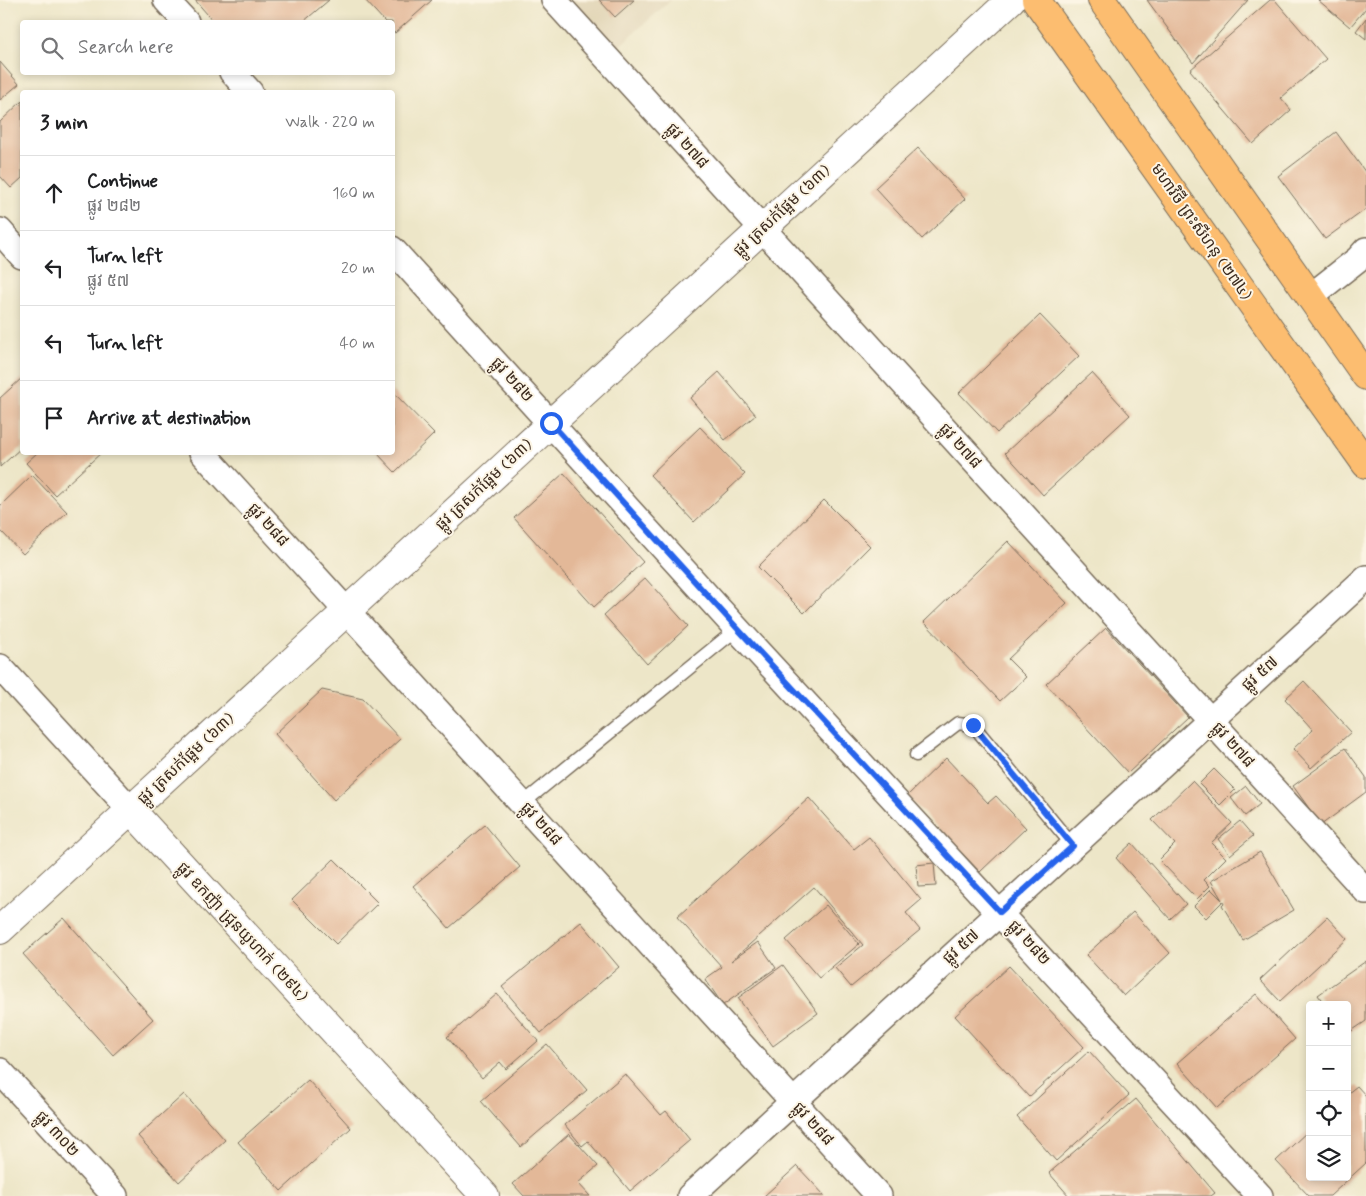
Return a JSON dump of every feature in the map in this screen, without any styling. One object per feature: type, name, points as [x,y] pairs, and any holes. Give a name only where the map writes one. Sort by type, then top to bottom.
[{"type":"main road","name":"មហាវិថី ព្រះសីហនុ (២៧៤)","points":[[1036,0],[1366,464]]},
{"type":"main road","points":[[1102,0],[1366,376]]},
{"type":"street","points":[[166,0],[184,20]]},
{"type":"street","name":"ផ្លូវ ២៧៨","points":[[554,0],[1366,891]]},
{"type":"street","name":"ផ្លូវ ត្រសក់ផ្អែម (៦៣)","points":[[0,930],[1011,0]]},
{"type":"street","points":[[235,75],[248,90]]},
{"type":"street","points":[[0,231],[20,254]]},
{"type":"street","points":[[1311,296],[1358,259],[1366,250]]},
{"type":"street","name":"ផ្លូវ ២៨២","points":[[395,251],[737,628],[1260,1196]]},
{"type":"street","name":"ផ្លូវ ២៨៨","points":[[205,455],[879,1196]]},
{"type":"street","name":"ផ្លូវ ៥៧","points":[[690,1196],[1366,578]]},
{"type":"street","name":"ផ្លូវ ឧកញ៉ា ជ្រុនយូហាក់ (២៩៤)","points":[[0,667],[485,1196]]},
{"type":"street","name":"ផ្លូវ ៣០២","points":[[0,1071],[115,1196]]},
{"type":"lane","points":[[522,804],[737,628]]},
{"type":"lane","points":[[916,755],[958,722],[973,725],[1073,846]]},
{"type":"shaded area","points":[[571,0],[671,0],[616,49]]},
{"type":"building","points":[[195,0],[329,0],[305,20],[212,20]]},
{"type":"building","points":[[365,0],[432,0],[395,33],[395,20],[383,20]]},
{"type":"building","points":[[599,0],[634,0],[615,17]]},
{"type":"building","points":[[1147,0],[1248,0],[1193,63]]},
{"type":"building","points":[[1270,0],[1275,0],[1326,59],[1281,98],[1291,110],[1253,144],[1190,70]]},
{"type":"building","points":[[1318,0],[1366,0],[1366,8],[1350,27]]},
{"type":"building","points":[[1366,18],[1366,39],[1356,31]]},
{"type":"building","points":[[0,62],[19,84],[0,100]]},
{"type":"building","points":[[20,103],[20,180],[11,188],[0,176],[0,122]]},
{"type":"building","points":[[1336,132],[1366,173],[1366,209],[1325,239],[1278,176]]},
{"type":"building","points":[[918,148],[965,199],[922,239],[875,188]]},
{"type":"building","points":[[1040,315],[1079,356],[997,433],[959,393]]},
{"type":"building","points":[[719,372],[756,415],[725,440],[690,398]]},
{"type":"building","points":[[1092,373],[1130,415],[1043,495],[1005,453]]},
{"type":"building","points":[[20,380],[20,449],[0,467],[0,398]]},
{"type":"building","points":[[395,394],[434,434],[395,472],[379,455],[395,455]]},
{"type":"building","points":[[700,427],[745,474],[694,522],[650,475]]},
{"type":"building","points":[[35,455],[99,455],[55,495],[26,463]]},
{"type":"building","points":[[564,473],[643,562],[594,607],[514,518]]},
{"type":"building","points":[[32,475],[67,512],[23,554],[0,530],[0,506]]},
{"type":"building","points":[[824,500],[870,546],[804,613],[758,567]]},
{"type":"building","points":[[1008,541],[1067,603],[1008,659],[1026,677],[1000,701],[924,622]]},
{"type":"building","points":[[645,578],[688,626],[647,664],[604,615]]},
{"type":"building","points":[[1106,628],[1188,717],[1128,773],[1046,684]]},
{"type":"building","points":[[1304,681],[1351,732],[1311,768],[1293,749],[1313,730],[1285,699]]},
{"type":"building","points":[[322,690],[363,699],[400,739],[334,800],[275,734]]},
{"type":"building","points":[[1345,748],[1366,777],[1366,792],[1321,825],[1293,786]]},
{"type":"building","points":[[946,758],[988,803],[996,796],[1026,828],[980,872],[907,796]]},
{"type":"building","points":[[1214,769],[1235,790],[1220,805],[1199,784]]},
{"type":"building","points":[[1192,781],[1232,823],[1211,843],[1226,858],[1204,880],[1210,886],[1197,899],[1159,860],[1175,844],[1152,820]]},
{"type":"building","points":[[1246,786],[1260,804],[1245,816],[1231,798]]},
{"type":"building","points":[[809,798],[854,849],[869,837],[921,900],[906,913],[920,930],[851,987],[835,968],[863,945],[814,887],[731,961],[758,942],[776,968],[723,1005],[705,979],[722,967],[677,917]]},
{"type":"building","points":[[1240,821],[1253,836],[1230,855],[1218,839]]},
{"type":"building","points":[[485,825],[520,867],[449,928],[413,886]]},
{"type":"building","points":[[1132,843],[1186,904],[1170,919],[1116,858]]},
{"type":"building","points":[[1260,852],[1294,910],[1243,940],[1222,905],[1223,901],[1206,918],[1194,906],[1211,889],[1222,900],[1211,881]]},
{"type":"building","points":[[334,859],[378,903],[336,944],[292,900]]},
{"type":"building","points":[[934,863],[936,886],[918,887],[916,865]]},
{"type":"building","points":[[826,905],[859,944],[819,978],[786,940]]},
{"type":"building","points":[[1133,912],[1170,953],[1124,996],[1086,955]]},
{"type":"building","points":[[1327,917],[1347,939],[1280,1001],[1260,980]]},
{"type":"building","points":[[64,918],[153,1019],[113,1055],[23,954]]},
{"type":"building","points":[[581,922],[619,967],[541,1033],[502,987]]},
{"type":"building","points":[[1366,961],[1366,1021],[1351,1031],[1351,1001],[1322,1001],[1318,995]]},
{"type":"building","points":[[783,965],[818,1013],[773,1046],[738,998]]},
{"type":"building","points":[[1009,966],[1084,1047],[1029,1097],[955,1016]]},
{"type":"building","points":[[497,994],[538,1041],[506,1069],[500,1062],[482,1078],[447,1037]]},
{"type":"building","points":[[1256,994],[1295,1039],[1217,1108],[1177,1063]]},
{"type":"building","points":[[547,1044],[587,1090],[521,1147],[481,1101]]},
{"type":"building","points":[[1089,1051],[1129,1095],[1056,1161],[1017,1117]]},
{"type":"building","points":[[625,1074],[661,1115],[666,1111],[690,1140],[630,1191],[588,1141],[582,1146],[565,1125]]},
{"type":"building","points":[[308,1080],[351,1128],[281,1191],[238,1142]]},
{"type":"building","points":[[1357,1086],[1366,1096],[1366,1163],[1351,1177],[1351,1091]]},
{"type":"building","points":[[184,1094],[225,1140],[179,1182],[138,1136]]},
{"type":"building","points":[[1136,1099],[1215,1193],[1211,1196],[1069,1196],[1049,1173]]},
{"type":"building","points":[[1306,1133],[1306,1181],[1346,1181],[1330,1196],[1309,1196],[1276,1161]]},
{"type":"building","points":[[569,1134],[598,1166],[578,1183],[590,1196],[524,1196],[513,1184]]},
{"type":"building","points":[[797,1166],[825,1196],[764,1196]]},
{"type":"route","points":[[551,423],[737,628],[1000,912],[1073,846],[973,725]]}]
